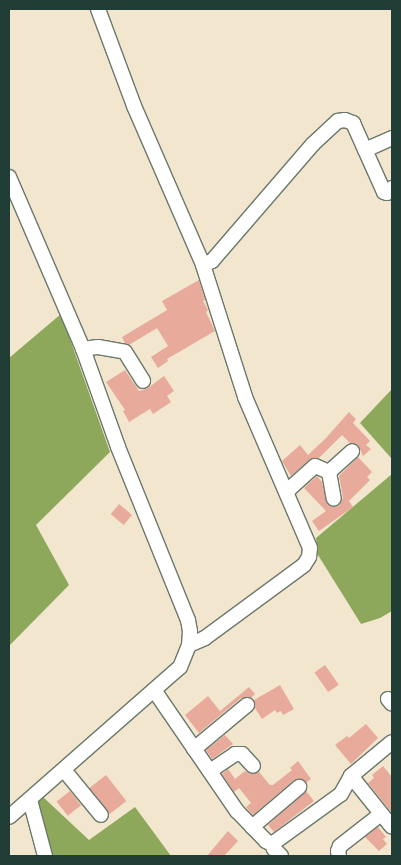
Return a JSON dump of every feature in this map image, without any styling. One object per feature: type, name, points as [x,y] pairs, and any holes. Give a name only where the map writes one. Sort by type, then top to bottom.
[{"type":"street","points":[[98,9],[134,106],[203,265],[246,397],[310,548],[309,557],[304,565],[206,638],[189,645]]},
{"type":"street","points":[[203,265],[212,261],[328,128],[345,120],[353,122],[384,192],[387,193],[392,188]]},
{"type":"street","points":[[365,150],[392,138]]},
{"type":"street","points":[[9,180],[83,349],[118,447],[188,620],[189,645],[180,667],[9,817]]},
{"type":"street","points":[[83,349],[107,348],[125,352],[143,381]]},
{"type":"street","points":[[329,472],[352,451]]},
{"type":"street","points":[[286,492],[315,466],[329,472]]},
{"type":"street","points":[[329,472],[334,500]]},
{"type":"street","points":[[154,690],[237,812],[272,844],[281,856]]},
{"type":"street","points":[[194,748],[247,705]]},
{"type":"street","points":[[272,844],[341,794],[351,776],[392,742]]},
{"type":"street","points":[[210,771],[235,754],[242,754],[253,766]]},
{"type":"street","points":[[64,770],[100,815]]},
{"type":"street","points":[[351,776],[392,827]]},
{"type":"street","points":[[252,827],[299,787]]},
{"type":"street","points":[[30,800],[44,856]]},
{"type":"street","points":[[339,856],[340,846],[382,814]]},
{"type":"green space","points":[[61,314],[110,452],[36,525],[69,585],[9,646],[9,358]]},
{"type":"green space","points":[[392,389],[392,459],[360,423]]},
{"type":"green space","points":[[392,474],[392,611],[380,618],[361,624],[318,555],[316,538]]},
{"type":"green space","points":[[43,797],[89,840],[135,807],[171,856],[50,856],[37,803]]},
{"type":"building","points":[[199,280],[205,300],[203,301],[208,310],[206,312],[215,331],[167,359],[168,361],[158,368],[151,357],[168,346],[157,328],[129,345],[125,343],[122,337],[167,310],[162,301]]},
{"type":"building","points":[[125,370],[139,391],[148,388],[164,376],[174,391],[167,396],[171,402],[153,414],[150,409],[129,422],[123,411],[125,410],[106,382]]},
{"type":"building","points":[[349,412],[356,419],[353,423],[370,441],[366,445],[371,449],[363,456],[358,445],[350,443],[342,435],[319,458],[310,459],[291,476],[282,461],[300,445],[308,455]]},
{"type":"building","points":[[358,457],[372,472],[367,477],[370,480],[349,501],[353,507],[319,531],[312,521],[326,511],[304,488],[317,476],[322,482],[327,504],[332,507],[339,506],[343,498],[339,476]]},
{"type":"building","points":[[119,504],[132,515],[124,525],[111,514]]},
{"type":"building","points":[[325,665],[339,685],[328,692],[314,672]]},
{"type":"building","points":[[280,685],[294,709],[283,715],[281,711],[277,713],[275,710],[262,719],[255,708],[254,700]]},
{"type":"building","points":[[249,687],[255,694],[251,698],[241,698],[199,733],[185,715],[208,696],[220,711]]},
{"type":"building","points":[[366,724],[378,738],[351,764],[335,745],[347,736],[349,738]]},
{"type":"building","points":[[225,735],[233,744],[212,759],[206,750]]},
{"type":"building","points":[[298,761],[311,779],[306,783],[301,779],[294,780],[253,815],[246,807],[251,803],[239,788],[234,792],[222,774],[228,769],[235,779],[245,771],[251,774],[259,772],[270,785],[273,785],[292,770],[290,768]]},
{"type":"building","points":[[383,766],[392,777],[392,813],[368,783],[374,778],[372,775]]},
{"type":"building","points":[[106,775],[126,801],[110,814],[89,788]]},
{"type":"building","points":[[70,791],[81,805],[68,816],[57,801]]},
{"type":"building","points":[[306,791],[314,801],[274,832],[268,825]]},
{"type":"building","points":[[378,827],[386,837],[383,839],[387,844],[379,851],[365,837]]},
{"type":"building","points":[[228,831],[238,841],[224,856],[207,856]]}]
